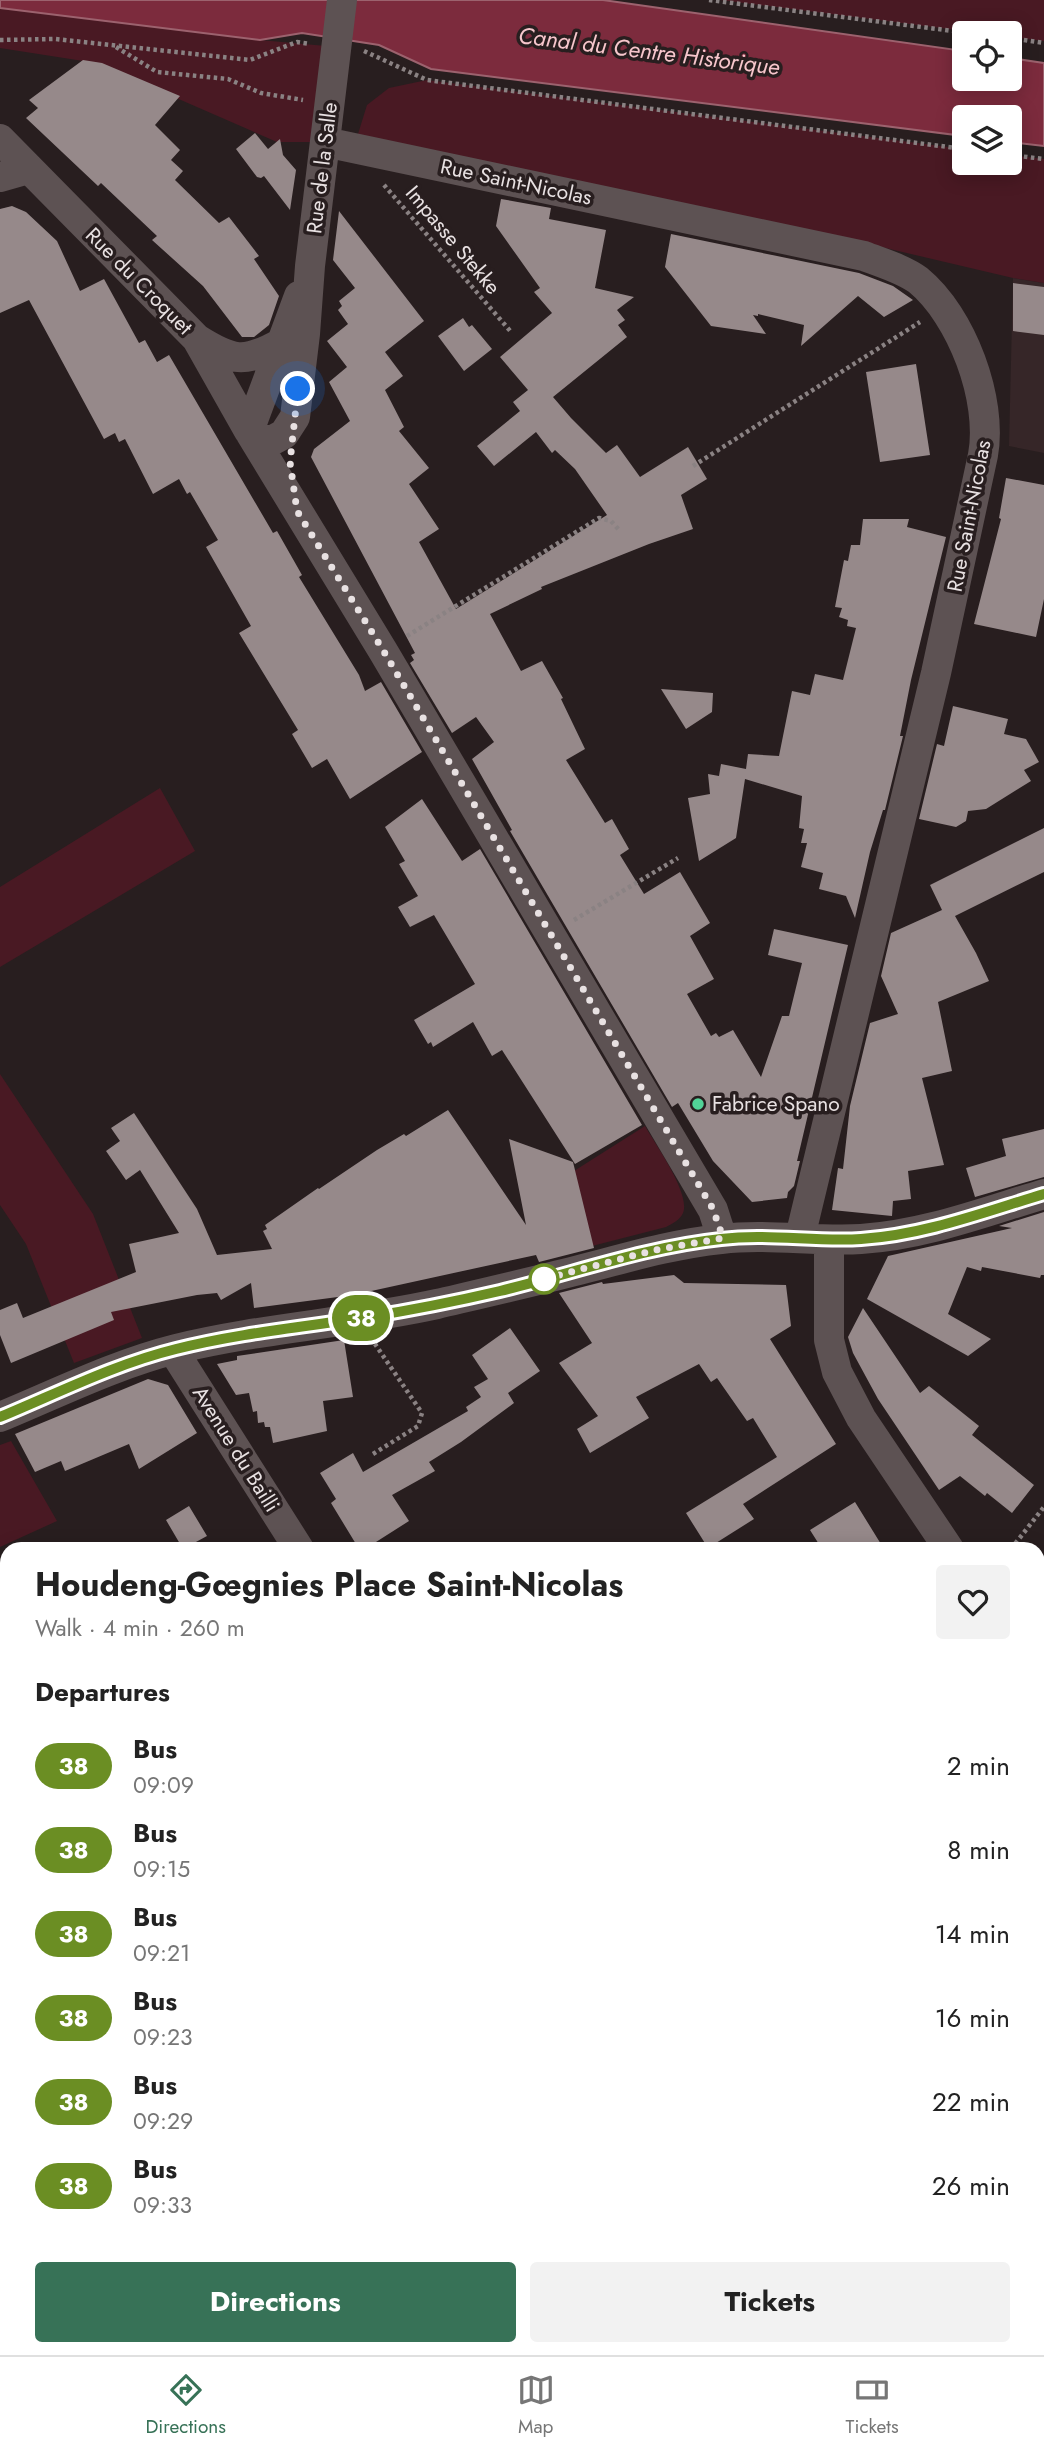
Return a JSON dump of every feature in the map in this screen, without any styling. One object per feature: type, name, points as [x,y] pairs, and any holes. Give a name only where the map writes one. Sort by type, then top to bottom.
[{"type":"street","name":"Rue de la Salle","points":[[297,511],[290,462],[342,0]]},
{"type":"street","name":"Rue du Croquet","points":[[0,139],[14,173],[197,339],[248,431]]},
{"type":"street","name":"Rue Saint-Nicolas","points":[[325,142],[864,256],[916,279],[951,321],[976,375],[986,425],[986,442],[814,1238],[829,1340],[837,1372],[861,1418],[944,1542]]},
{"type":"street","name":"Rue de la Salle","points":[[310,266],[248,431],[383,650],[713,1209],[723,1238]]},
{"type":"street","points":[[197,339],[217,351],[241,359],[259,356],[281,343]]},
{"type":"street","points":[[248,431],[260,439],[272,440],[284,434],[295,417]]},
{"type":"street","points":[[0,1417],[126,1365],[173,1350],[247,1334],[367,1317],[500,1290],[655,1250],[723,1238],[890,1236],[925,1230],[1044,1194]]},
{"type":"street","name":"Avenue du Bailli","points":[[173,1350],[295,1542]]},
{"type":"path","points":[[709,0],[952,31]]},
{"type":"path","points":[[0,40],[55,39],[250,60],[297,42],[337,55],[368,51],[427,80],[952,147]]},
{"type":"path","points":[[1022,40],[1044,43]]},
{"type":"path","points":[[112,45],[157,72],[228,79],[261,93],[330,104]]},
{"type":"path","points":[[1022,156],[1044,159]]},
{"type":"path","name":"Impasse Stekke","points":[[373,183],[386,186],[512,333]]},
{"type":"path","points":[[693,466],[942,308]]},
{"type":"path","points":[[383,650],[582,527],[599,519],[611,521],[620,531]]},
{"type":"path","points":[[550,935],[678,858]]},
{"type":"path","points":[[367,1317],[370,1336],[422,1413],[418,1426],[373,1454]]},
{"type":"path","points":[[1016,1542],[1044,1507]]},
{"type":"shaded area","points":[[720,0],[1044,0],[1044,41],[1022,38],[1022,21],[952,21],[952,29]]},
{"type":"shaded area","points":[[0,8],[337,47],[325,142],[277,142],[96,63],[0,48]]},
{"type":"shaded area","points":[[427,80],[952,147],[952,175],[1022,175],[1022,156],[1044,159],[1044,283],[877,246],[354,147],[367,105],[389,88]]},
{"type":"shaded area","points":[[1013,278],[1044,283],[1044,453],[1009,446]]},
{"type":"shaded area","points":[[160,788],[195,851],[0,967],[0,887]]},
{"type":"shaded area","points":[[0,1074],[93,1214],[142,1338],[74,1363],[26,1244],[0,1205]]},
{"type":"shaded area","points":[[645,1126],[677,1182],[682,1194],[683,1213],[678,1220],[666,1227],[592,1246],[574,1171]]},
{"type":"shaded area","points":[[11,1441],[57,1521],[11,1542],[0,1542],[0,1445]]},
{"type":"water","name":"Canal du Centre Historique","points":[[0,0],[603,0],[952,49],[952,91],[1022,91],[1022,60],[1044,63],[1044,146],[1022,143],[1022,105],[952,105],[952,134],[431,69],[379,45],[302,33],[260,40],[0,8]]},
{"type":"building","points":[[83,60],[102,63],[180,96],[155,125],[180,150],[171,160],[183,171],[175,180],[219,223],[229,217],[259,256],[254,259],[279,296],[269,325],[254,337],[242,337],[203,286],[152,240],[157,236],[101,183],[98,186],[26,118],[38,108],[29,100]]},
{"type":"building","points":[[255,133],[268,149],[280,139],[283,155],[296,170],[290,210],[264,176],[257,177],[236,149]]},
{"type":"building","points":[[501,199],[551,208],[549,219],[606,230],[595,288],[634,297],[617,310],[625,320],[618,325],[627,337],[553,397],[606,453],[617,445],[640,477],[688,447],[707,479],[681,495],[693,529],[541,587],[542,589],[490,614],[521,671],[542,661],[563,698],[561,699],[585,749],[566,760],[605,823],[612,819],[629,849],[620,855],[644,894],[680,872],[710,923],[690,936],[714,979],[687,994],[711,1036],[716,1033],[719,1037],[733,1030],[761,1077],[782,1016],[789,1016],[802,963],[768,955],[774,929],[848,945],[797,1161],[800,1161],[794,1186],[788,1192],[787,1198],[752,1202],[713,1161],[678,1103],[672,1107],[510,831],[512,830],[472,759],[494,742],[476,717],[452,733],[410,663],[414,660],[411,655],[415,653],[311,457],[314,449],[350,421],[329,382],[347,367],[327,341],[348,324],[338,310],[342,306],[339,301],[355,288],[333,260],[339,211],[424,321],[385,352],[403,376],[385,390],[404,427],[399,431],[429,468],[409,484],[439,529],[419,542],[456,609],[607,515],[575,469],[555,450],[552,453],[536,432],[494,466],[477,446],[520,411],[513,402],[528,390],[500,357],[552,313],[534,292],[540,288],[496,226]]},
{"type":"building","points":[[12,206],[26,212],[57,241],[80,291],[104,279],[139,343],[145,340],[157,362],[169,355],[273,533],[277,531],[302,575],[299,577],[359,675],[365,691],[381,682],[422,752],[350,799],[327,759],[312,768],[292,734],[298,730],[239,633],[251,626],[206,547],[218,540],[190,492],[187,494],[179,479],[153,494],[125,439],[119,442],[115,433],[104,439],[29,300],[0,313],[0,209]]},
{"type":"building","points":[[671,234],[859,273],[893,286],[913,300],[884,317],[858,296],[801,346],[804,325],[758,314],[753,315],[766,334],[711,326],[665,267]]},
{"type":"building","points":[[1013,283],[1044,287],[1044,335],[1013,331]]},
{"type":"building","points":[[463,318],[492,349],[464,371],[438,336]]},
{"type":"building","points":[[916,364],[930,455],[880,462],[866,372]]},
{"type":"building","points":[[1006,478],[1044,485],[1044,599],[1036,637],[974,624],[1001,519],[999,518]]},
{"type":"building","points":[[863,519],[909,519],[907,527],[946,537],[911,680],[900,736],[903,736],[885,810],[870,852],[855,918],[846,896],[819,889],[823,873],[801,867],[807,843],[801,843],[804,829],[799,828],[802,796],[745,779],[736,838],[699,861],[688,798],[710,794],[708,774],[719,776],[721,764],[746,769],[748,754],[779,756],[792,691],[810,695],[815,674],[843,680],[856,628],[847,626],[848,620],[839,617],[842,608],[835,607],[844,560],[848,561],[851,545],[860,545]]},
{"type":"building","points":[[661,689],[713,693],[712,712],[686,729]]},
{"type":"building","points":[[953,706],[1008,719],[1004,734],[1026,739],[1039,762],[1024,770],[1031,781],[986,809],[968,811],[966,821],[956,827],[919,819],[937,744],[944,746]]},
{"type":"building","points":[[422,799],[462,861],[480,849],[642,1125],[575,1164],[502,1050],[492,1056],[473,1022],[433,1047],[431,1042],[428,1044],[414,1020],[475,984],[434,915],[410,927],[398,907],[418,896],[399,864],[405,861],[385,827]]},
{"type":"building","points":[[1044,828],[1044,872],[955,916],[989,981],[938,1002],[952,1071],[922,1078],[944,1165],[908,1171],[911,1199],[893,1201],[892,1216],[832,1210],[838,1168],[843,1169],[850,1106],[870,1023],[898,1014],[881,976],[891,933],[942,910],[930,885]]},
{"type":"building","points":[[448,1110],[526,1225],[509,1139],[573,1162],[594,1248],[539,1262],[536,1255],[353,1295],[254,1308],[251,1283],[221,1300],[217,1293],[197,1295],[111,1312],[114,1320],[11,1363],[0,1335],[0,1310],[17,1303],[23,1318],[136,1272],[129,1244],[179,1233],[140,1170],[126,1180],[106,1151],[120,1141],[111,1128],[134,1113],[197,1209],[217,1255],[272,1249],[263,1231],[267,1229],[265,1225],[377,1150]]},
{"type":"building","points":[[1044,1129],[1044,1177],[975,1197],[966,1168],[1006,1156],[1002,1139]]},
{"type":"building","points":[[1044,1212],[1044,1275],[1040,1278],[982,1267],[981,1271],[967,1267],[948,1314],[991,1339],[968,1356],[867,1299],[888,1256],[1012,1228],[999,1226]]},
{"type":"building","points":[[674,1275],[684,1283],[786,1285],[791,1326],[770,1339],[836,1444],[743,1504],[754,1519],[718,1542],[704,1542],[686,1513],[777,1457],[753,1418],[747,1421],[717,1378],[711,1382],[699,1364],[636,1397],[649,1418],[590,1453],[577,1429],[598,1416],[559,1363],[592,1343],[559,1293],[602,1282]]},
{"type":"building","points":[[863,1308],[920,1393],[929,1386],[979,1426],[972,1435],[1034,1485],[1012,1513],[960,1476],[939,1490],[878,1399],[853,1353],[848,1337]]},
{"type":"building","points":[[510,1328],[540,1371],[508,1393],[514,1403],[429,1462],[435,1471],[392,1495],[409,1521],[376,1542],[355,1542],[331,1503],[336,1499],[320,1473],[353,1453],[363,1472],[468,1411],[466,1407],[481,1397],[474,1387],[488,1379],[472,1355]]},
{"type":"building","points":[[344,1340],[353,1397],[323,1401],[327,1431],[273,1443],[270,1427],[265,1427],[264,1422],[258,1423],[257,1411],[253,1412],[249,1393],[236,1395],[217,1364],[237,1360],[237,1356]]},
{"type":"building","points":[[148,1379],[168,1385],[197,1433],[139,1469],[129,1444],[65,1471],[61,1461],[35,1472],[15,1434]]},
{"type":"building","points":[[855,1502],[880,1542],[818,1542],[810,1530]]},
{"type":"building","points":[[189,1506],[207,1536],[196,1542],[179,1542],[166,1520]]},
{"type":"bus line","name":"38","points":[[0,1417],[126,1365],[211,1341],[411,1310],[655,1250],[723,1238],[861,1239],[925,1230],[1044,1194]]},
{"type":"place","name":"Fabrice Spano","points":[[698,1104]]},
{"type":"route","points":[[298,389],[290,462],[297,511],[383,650],[713,1209],[723,1238],[655,1250],[544,1279]]}]
